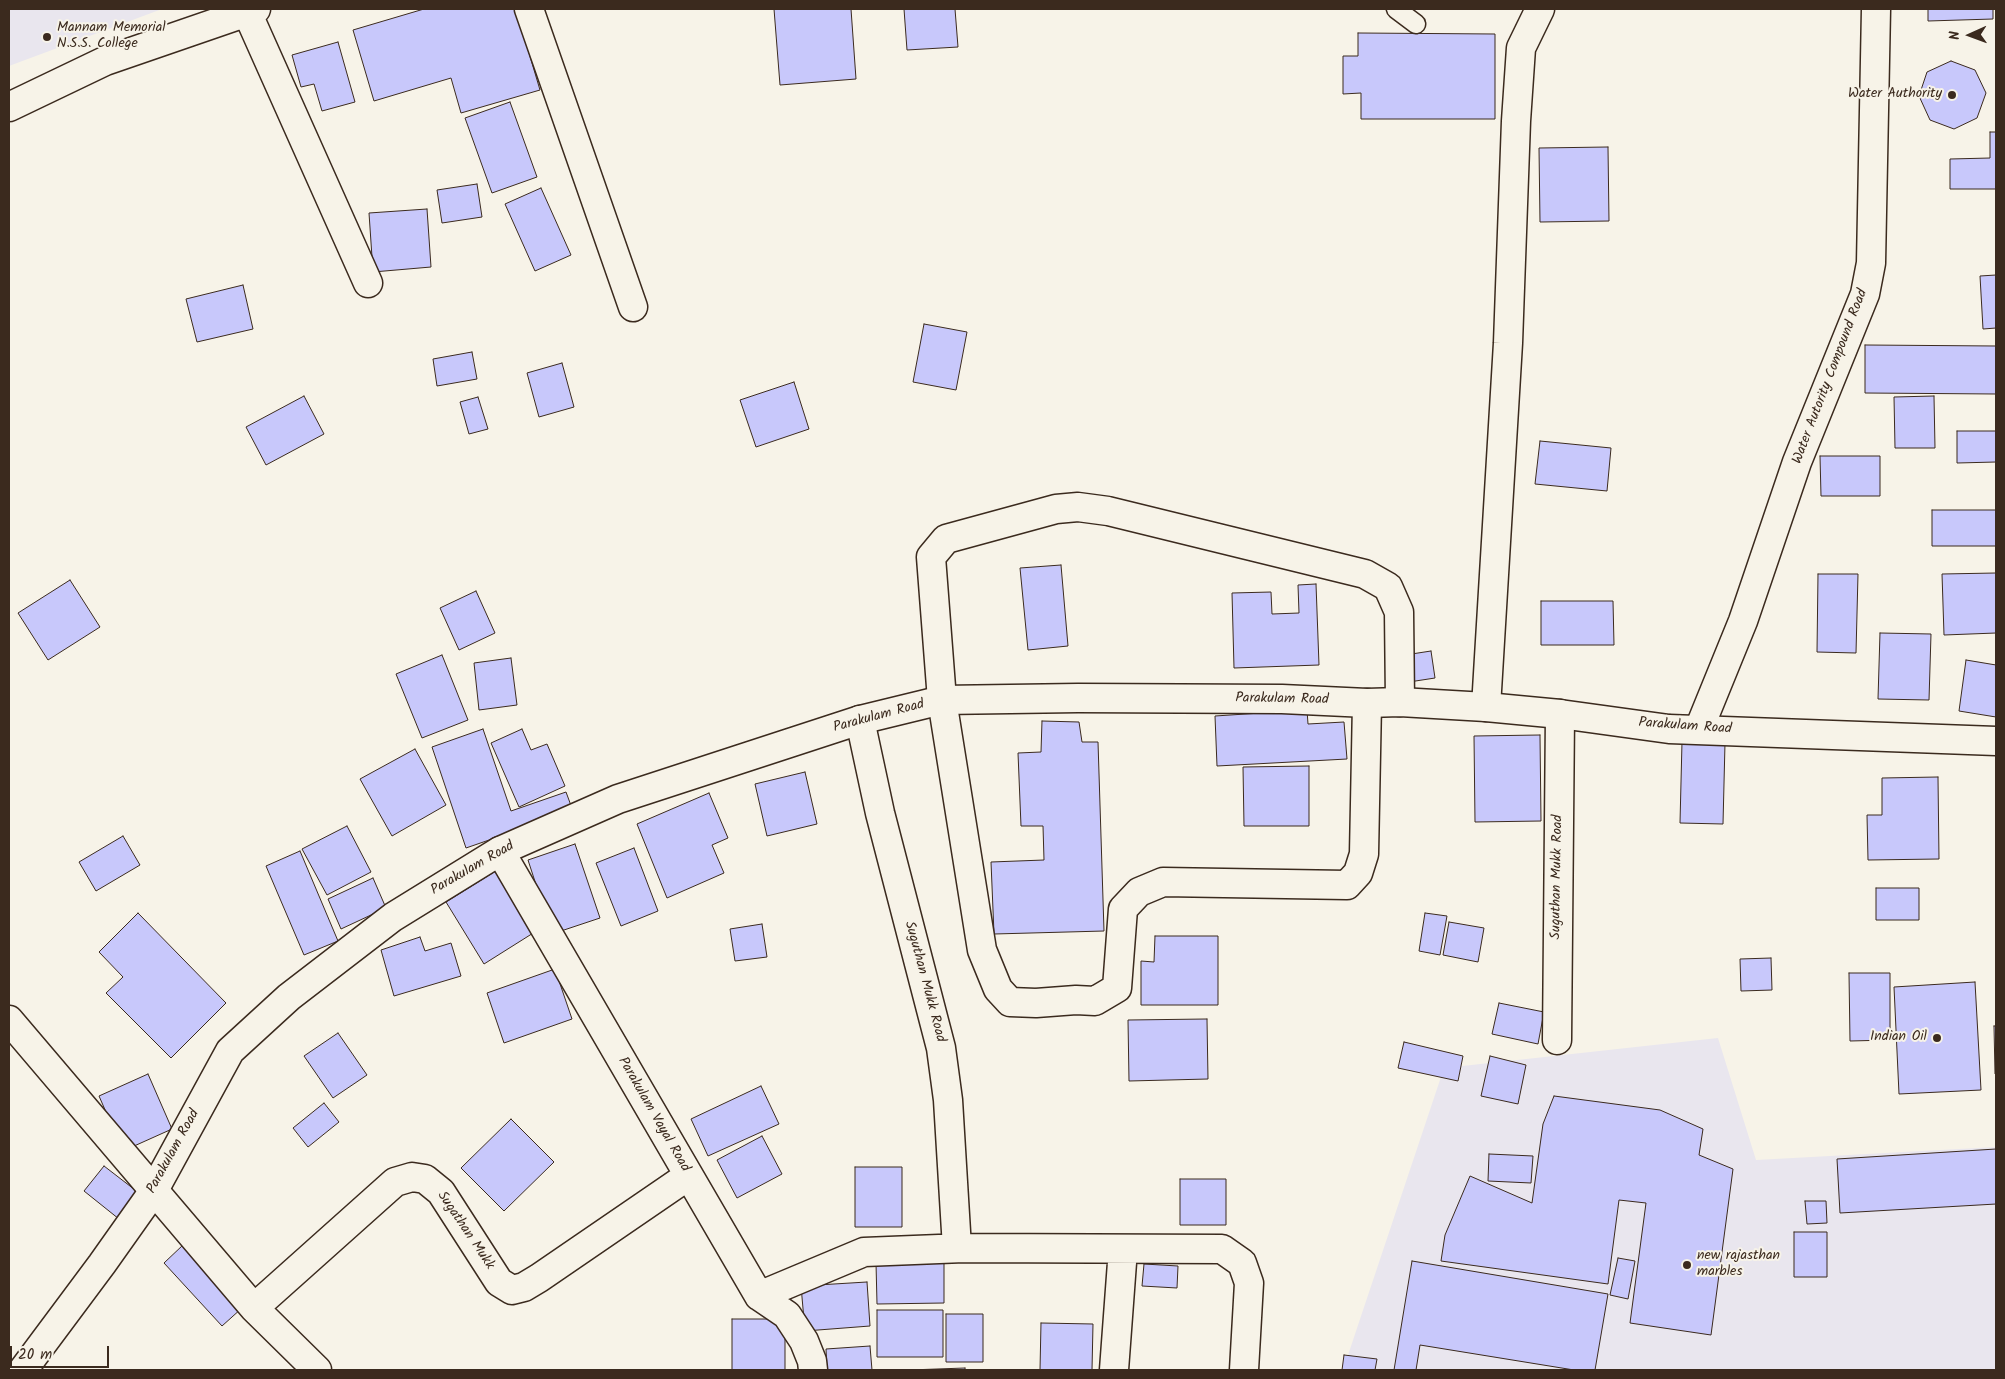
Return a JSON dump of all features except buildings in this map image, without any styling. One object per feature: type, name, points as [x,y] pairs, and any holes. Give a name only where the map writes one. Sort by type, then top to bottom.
[{"type":"street","points":[[529,9],[632,308]]},
{"type":"street","points":[[1486,707],[1508,342],[1516,121],[1522,48],[1540,9]]},
{"type":"street","name":"Water Autority Compound Road","points":[[1699,729],[1743,621],[1797,462],[1865,294],[1871,263],[1876,9]]},
{"type":"street","points":[[9,107],[104,61],[252,10],[368,283]]},
{"type":"street","points":[[1367,703],[1364,854],[1358,873],[1347,885],[1163,882],[1139,892],[1123,908],[1117,988],[1095,1001],[1076,1000],[1036,1003],[1010,1002],[998,990],[982,950],[942,700],[931,557],[946,539],[1056,509],[1078,507],[1118,513],[1365,574],[1388,587],[1399,612],[1400,702]]},
{"type":"street","name":"Parakulam Road","points":[[23,1370],[153,1192],[230,1051],[289,997],[393,917],[500,851],[618,799],[860,720],[942,700],[1272,698],[1486,707],[1560,714],[1670,729],[1996,742]]},
{"type":"street","name":"Suguthan Mukk Road","points":[[1557,1040],[1560,714]]},
{"type":"street","name":"Suguthan Mukk Road","points":[[860,720],[880,813],[941,1048],[948,1100],[957,1248]]},
{"type":"street","name":"Parakulam Vayal Road","points":[[500,851],[759,1296],[787,1315],[804,1341],[812,1360],[813,1370]]},
{"type":"street","points":[[9,1020],[153,1192],[254,1308],[317,1370]]},
{"type":"street","name":"Sugathan Mukk","points":[[254,1308],[395,1182],[412,1177],[419,1178],[425,1180],[441,1192],[499,1282],[512,1290],[524,1288],[540,1278],[688,1176]]},
{"type":"street","points":[[759,1296],[864,1252],[957,1248],[1222,1249],[1242,1263],[1249,1284],[1244,1370]]},
{"type":"street","points":[[1114,1370],[1123,1249]]},
{"type":"lane","points":[[1396,9],[1416,24]]},
{"type":"shaded area","name":"Mannam Memorial N.S.S. College","points":[[9,9],[162,9],[9,66]]},
{"type":"shaded area","name":"new rajasthan marbles","points":[[1718,1038],[1756,1160],[1996,1147],[1996,1370],[1343,1370],[1444,1068]]},
{"type":"place","name":"Mannam Memorial N.S.S. College","points":[[47,37]]},
{"type":"place","name":"Water Authority","points":[[1952,95]]},
{"type":"place","name":"Indian Oil","points":[[1937,1038]]},
{"type":"place","name":"new rajasthan marbles","points":[[1687,1265]]}]
